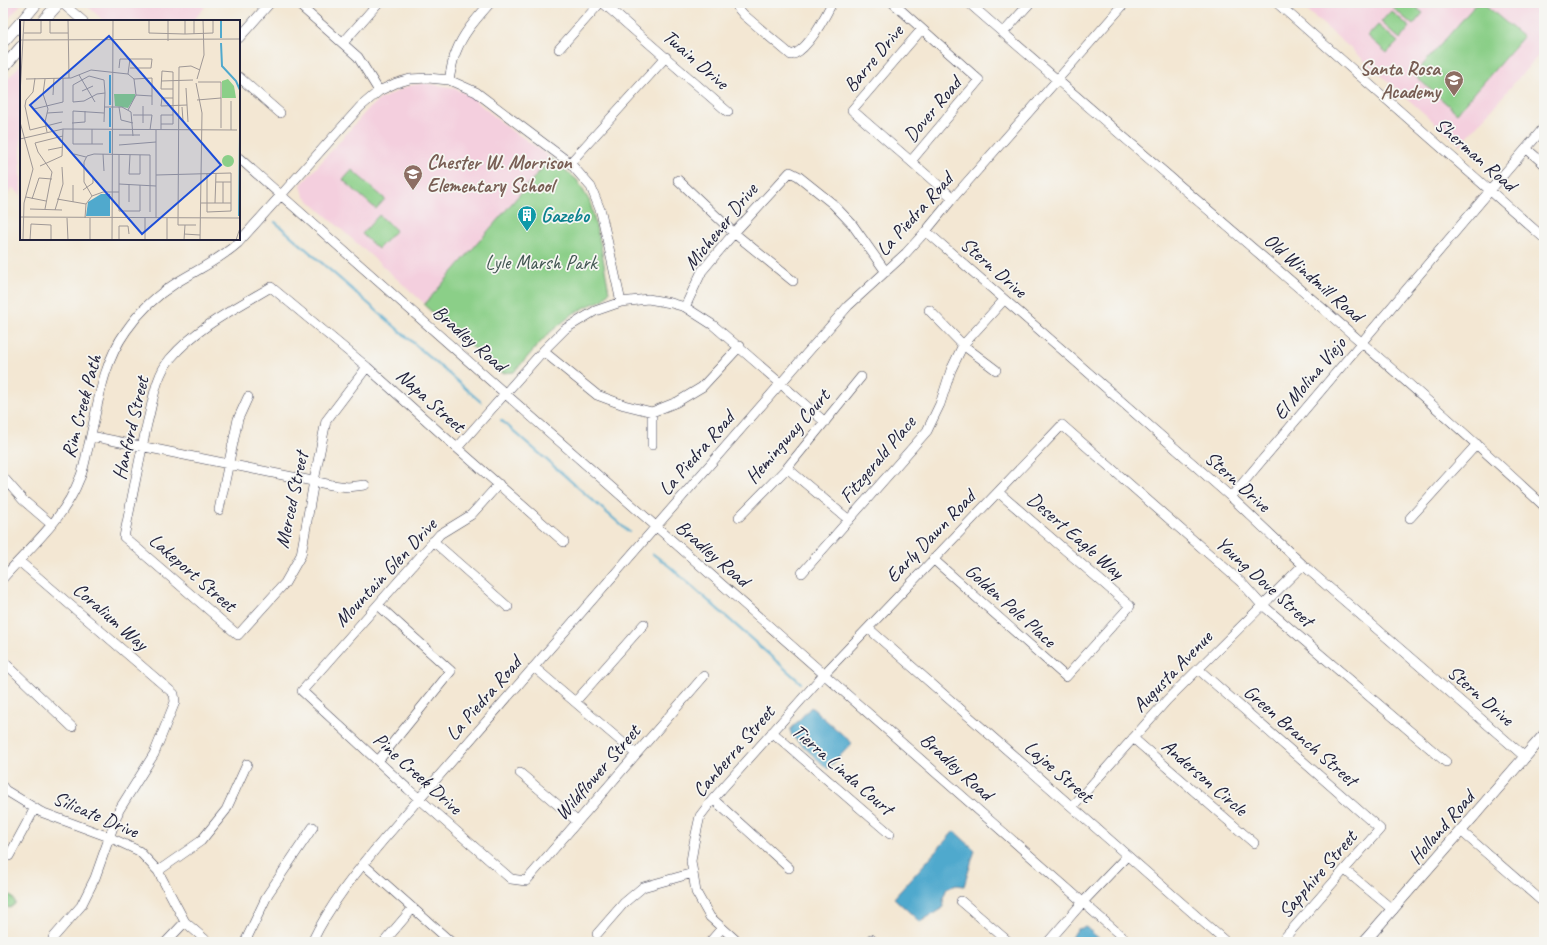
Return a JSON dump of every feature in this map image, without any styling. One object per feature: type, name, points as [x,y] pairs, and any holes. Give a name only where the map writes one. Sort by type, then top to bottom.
[{"type":"main road","points":[[22,20],[37,3]]},
{"type":"main road","points":[[44,20],[59,3]]},
{"type":"main road","points":[[3,42],[20,22]]},
{"type":"main road","points":[[3,68],[20,48]]},
{"type":"main road","name":"Holland Road","points":[[1364,942],[1544,735]]},
{"type":"street","points":[[62,3],[82,20]]},
{"type":"street","points":[[240,37],[270,3]]},
{"type":"street","points":[[297,3],[358,57],[379,91]]},
{"type":"street","points":[[343,43],[378,3]]},
{"type":"street","points":[[449,80],[455,53],[460,42],[467,29],[490,3]]},
{"type":"street","points":[[559,49],[600,3]]},
{"type":"street","name":"Twain Drive","points":[[604,3],[728,112]]},
{"type":"street","points":[[739,5],[744,15],[791,55],[798,52],[812,37],[832,3]]},
{"type":"street","points":[[892,3],[922,29]]},
{"type":"street","name":"Old Windmill Road","points":[[968,3],[1362,343],[1477,444],[1544,506]]},
{"type":"street","points":[[1003,33],[1030,3]]},
{"type":"street","name":"La Piedra Road","points":[[312,942],[339,896],[363,864],[419,799],[848,306],[886,272],[926,231],[953,198],[1125,3]]},
{"type":"street","name":"Sherman Road","points":[[1277,3],[1544,238]]},
{"type":"street","name":"Dover Road","points":[[911,161],[979,80],[922,29]]},
{"type":"street","name":"Barre Drive","points":[[911,161],[852,110],[922,29]]},
{"type":"street","points":[[570,163],[666,57]]},
{"type":"street","points":[[240,78],[280,113]]},
{"type":"street","name":"Rim Creek Path","points":[[3,578],[67,504],[79,481],[107,365],[118,343],[133,321],[164,291],[228,251],[238,243],[360,106],[379,91],[396,83],[410,79],[428,78],[449,80],[476,92],[570,163],[591,187],[601,212],[621,302]]},
{"type":"street","name":"El Molina Viejo","points":[[1231,497],[1514,161],[1527,149],[1544,127]]},
{"type":"street","points":[[1527,149],[1544,164]]},
{"type":"street","name":"Bradley Road","points":[[240,159],[656,527],[825,673],[1128,942]]},
{"type":"street","points":[[911,161],[953,198]]},
{"type":"street","name":"Michener Drive","points":[[685,307],[702,271],[734,233],[790,172],[798,176],[833,204],[852,224],[886,272]]},
{"type":"street","points":[[678,180],[734,233],[793,281]]},
{"type":"street","name":"Stern Drive","points":[[926,231],[1231,497],[1303,565],[1525,757]]},
{"type":"street","name":"Napa Street","points":[[271,287],[367,367],[564,542]]},
{"type":"street","name":"Hanford Street","points":[[124,537],[142,446],[161,373],[170,359],[189,339],[271,287]]},
{"type":"street","points":[[457,448],[543,351],[565,329],[595,311],[621,302],[648,299],[671,302],[685,307],[713,325],[740,346],[825,422]]},
{"type":"street","name":"Fitzgerald Place","points":[[802,573],[927,431],[940,404],[951,370],[963,345],[1004,300]]},
{"type":"street","points":[[929,310],[963,345],[996,370]]},
{"type":"street","points":[[543,351],[597,395],[624,406],[652,412],[677,402],[702,387],[740,346]]},
{"type":"street","name":"Merced Street","points":[[238,635],[285,583],[301,555],[326,421],[367,367]]},
{"type":"street","name":"Hemingway Court","points":[[739,517],[787,468],[861,377]]},
{"type":"street","points":[[219,510],[238,419],[248,397]]},
{"type":"street","points":[[652,412],[652,445]]},
{"type":"street","name":"Early Dawn Road","points":[[825,673],[1062,425]]},
{"type":"street","name":"Young Dove Street","points":[[1062,425],[1242,583],[1262,605],[1446,762]]},
{"type":"street","points":[[91,436],[348,488],[365,485]]},
{"type":"street","points":[[1410,518],[1477,444]]},
{"type":"street","points":[[787,468],[849,520]]},
{"type":"street","points":[[3,478],[23,500],[51,524]]},
{"type":"street","name":"Mountain Glen Drive","points":[[302,691],[433,541],[440,534],[471,515],[499,484]]},
{"type":"street","name":"Desert Eagle Way","points":[[998,492],[1130,606],[1066,677]]},
{"type":"street","name":"Lakeport Street","points":[[124,537],[238,635]]},
{"type":"street","points":[[433,541],[508,606]]},
{"type":"street","name":"Golden Pole Place","points":[[933,559],[1066,677]]},
{"type":"street","name":"Coralium Way","points":[[19,561],[174,694],[175,702],[154,754],[119,810],[110,837]]},
{"type":"street","name":"Augusta Avenue","points":[[1072,807],[1167,700],[1303,565]]},
{"type":"street","points":[[378,605],[451,671],[378,761]]},
{"type":"street","points":[[575,702],[644,624]]},
{"type":"street","name":"Lajoe Street","points":[[868,628],[1226,942]]},
{"type":"street","points":[[3,661],[72,727]]},
{"type":"street","points":[[534,667],[636,754]]},
{"type":"street","name":"Green Branch Street","points":[[1198,669],[1380,828]]},
{"type":"street","name":"Canberra Street","points":[[738,942],[710,917],[696,892],[692,861],[700,816],[713,799],[825,673]]},
{"type":"street","name":"Wildflower Street","points":[[511,879],[526,881],[704,676]]},
{"type":"street","name":"Pine Creek Drive","points":[[302,691],[419,799],[511,879]]},
{"type":"street","name":"Tierra Linda Court","points":[[772,732],[890,834]]},
{"type":"street","name":"Anderson Circle","points":[[1133,738],[1254,843]]},
{"type":"street","points":[[158,871],[201,841],[226,810],[247,764]]},
{"type":"street","points":[[520,773],[578,821]]},
{"type":"street","name":"Silicate Drive","points":[[3,787],[5,790],[41,812],[110,837],[138,851],[158,871],[185,922],[208,942]]},
{"type":"street","points":[[713,799],[789,868]]},
{"type":"street","points":[[9,856],[35,808]]},
{"type":"street","points":[[245,942],[268,894],[314,827]]},
{"type":"street","name":"Sapphire Street","points":[[1281,942],[1380,828]]},
{"type":"street","points":[[1461,831],[1544,903]]},
{"type":"street","points":[[54,938],[81,906],[95,878],[110,837]]},
{"type":"street","points":[[1048,942],[1083,902],[1127,856]]},
{"type":"street","points":[[363,864],[451,942]]},
{"type":"street","points":[[1345,870],[1393,910]]},
{"type":"street","points":[[597,934],[624,903],[643,887],[693,873]]},
{"type":"street","points":[[961,901],[1008,942]]},
{"type":"street","points":[[384,942],[413,908]]},
{"type":"street","points":[[166,942],[185,922]]},
{"type":"street","points":[[710,942],[722,928]]},
{"type":"shaded area","points":[[3,3],[22,3],[3,25]]},
{"type":"shaded area","points":[[84,3],[201,3],[205,7],[194,20],[103,20]]},
{"type":"shaded area","name":"Santa Rosa Academy","points":[[1299,3],[1544,3],[1544,49],[1460,145]]},
{"type":"shaded area","points":[[20,65],[20,194],[13,188],[3,200],[3,84]]},
{"type":"shaded area","name":"Chester W. Morrison Elementary School","points":[[424,83],[451,87],[473,97],[512,131],[551,158],[425,304],[304,196],[301,185],[369,108],[379,100],[408,86]]},
{"type":"green space","points":[[1397,3],[1410,3],[1423,13],[1413,25],[1393,8]]},
{"type":"green space","points":[[1477,3],[1483,3],[1523,37],[1457,113],[1414,75]]},
{"type":"green space","points":[[1391,11],[1410,27],[1400,39],[1381,22]]},
{"type":"green space","points":[[1378,25],[1398,42],[1387,53],[1368,36]]},
{"type":"green space","name":"Lyle Marsh Park","points":[[551,158],[577,180],[590,202],[601,247],[609,292],[603,300],[574,313],[548,334],[514,372],[502,373],[424,305]]},
{"type":"green space","points":[[352,170],[385,199],[376,209],[343,180]]},
{"type":"green space","points":[[379,215],[396,230],[378,249],[362,234]]},
{"type":"green space","points":[[5,893],[12,896],[15,902],[15,904],[10,908],[3,903],[3,896]]},
{"type":"water","points":[[811,707],[852,743],[828,769],[792,736],[790,730]]},
{"type":"water","points":[[954,831],[975,850],[964,886],[957,885],[947,888],[943,898],[944,907],[920,922],[894,898]]},
{"type":"water","points":[[1086,927],[1103,942],[1067,942],[1078,929]]},
{"type":"waterway","points":[[275,222],[481,402]]},
{"type":"waterway","points":[[501,420],[629,532]]},
{"type":"waterway","points":[[653,554],[669,566],[801,683]]},
{"type":"place","name":"Santa Rosa Academy","points":[[1454,97]]},
{"type":"place","name":"Chester W. Morrison Elementary School","points":[[413,191]]},
{"type":"place","name":"Gazebo","points":[[527,232]]}]
